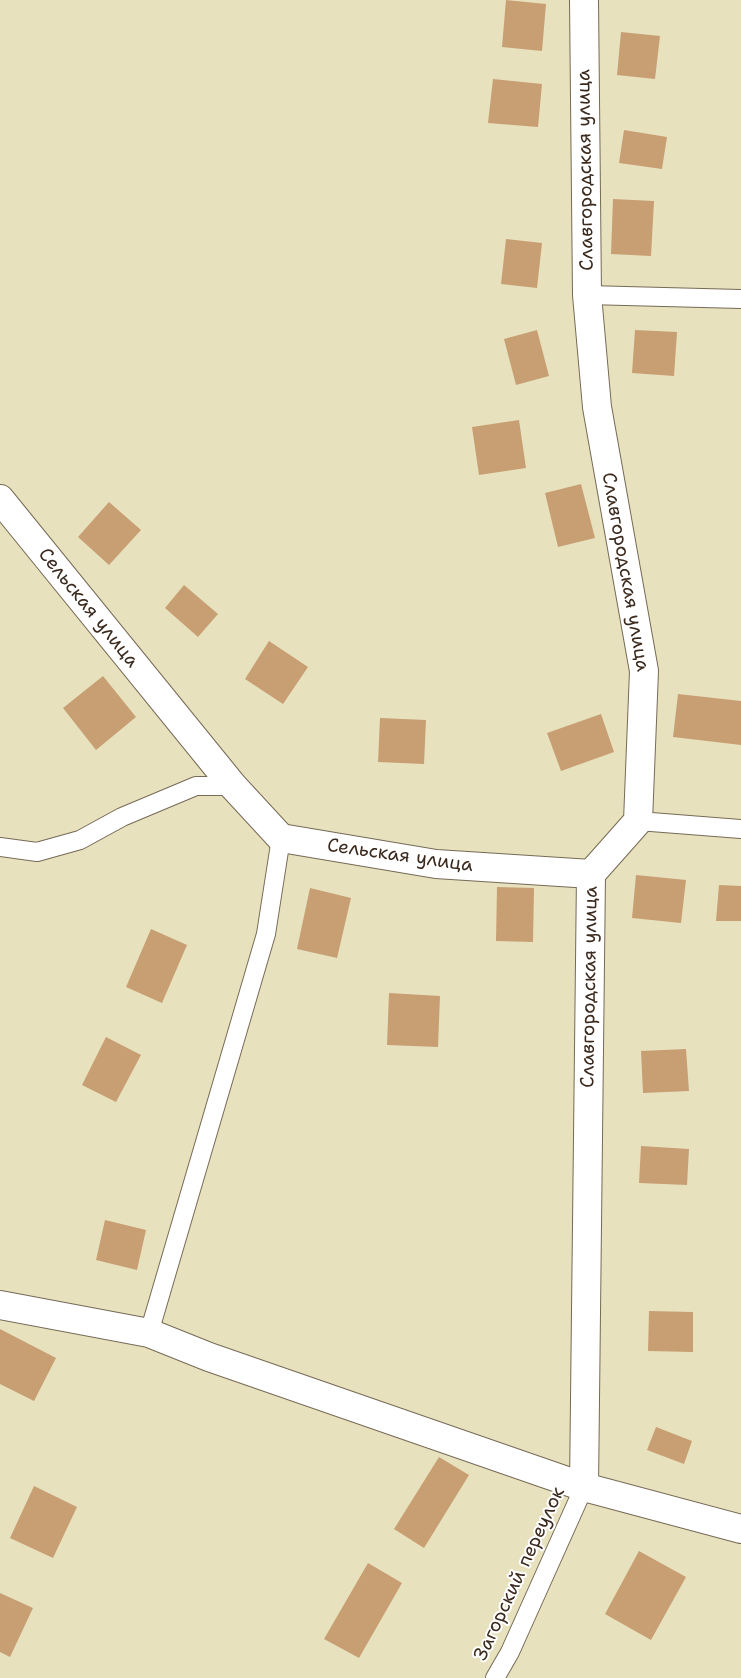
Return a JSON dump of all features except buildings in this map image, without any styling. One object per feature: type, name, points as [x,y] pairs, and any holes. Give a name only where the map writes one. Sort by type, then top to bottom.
[{"type":"street","name":"Славгородская улица","points":[[584,0],[587,295],[597,407],[644,671],[638,821],[591,874],[584,1487]]},
{"type":"street","name":"Сельская улица","points":[[0,499],[233,786],[281,838],[436,864],[591,874]]},
{"type":"street","points":[[0,1306],[150,1333],[209,1357],[584,1487],[741,1529]]},
{"type":"lane","points":[[587,295],[741,299]]},
{"type":"lane","points":[[0,847],[37,852],[80,840],[122,817],[196,786],[233,786]]},
{"type":"lane","points":[[638,821],[741,829]]},
{"type":"lane","points":[[150,1333],[266,934],[281,838]]},
{"type":"lane","name":"Загорский переулок","points":[[495,1678],[510,1652],[584,1487]]}]
